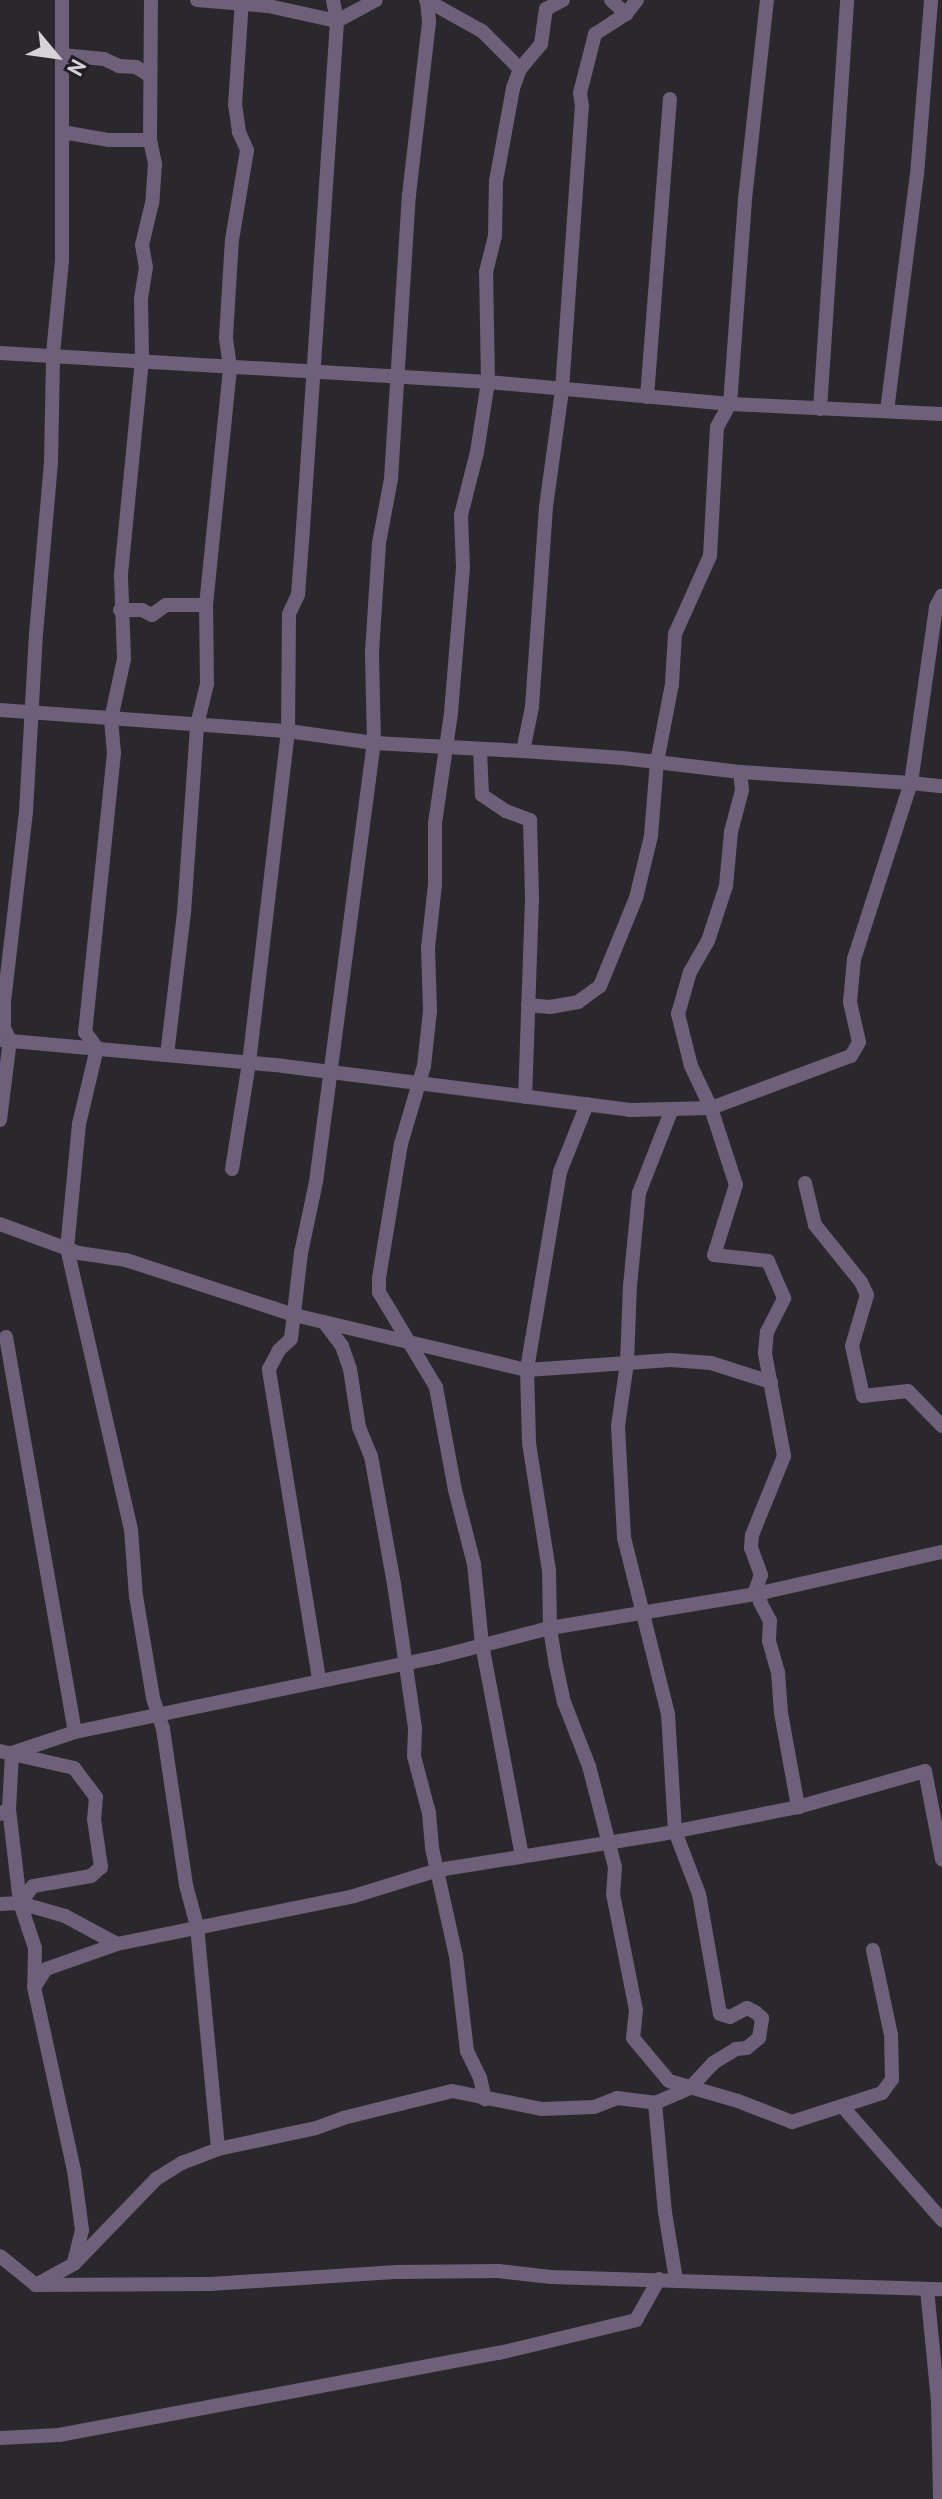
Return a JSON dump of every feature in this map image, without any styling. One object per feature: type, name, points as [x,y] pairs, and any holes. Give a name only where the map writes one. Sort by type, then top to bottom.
[{"type":"street","points":[[0,1120],[4,1002],[26,812],[36,634],[51,463],[53,354],[62,260],[62,0]]},
{"type":"street","points":[[97,1048],[85,1032],[114,753],[111,719],[124,659],[120,610],[142,360],[141,300],[146,267],[142,245],[155,164],[150,140],[153,109],[149,75],[151,0]]},
{"type":"street","points":[[197,0],[242,2],[337,21],[376,0]]},
{"type":"street","points":[[232,1169],[249,1063],[288,731],[289,614],[298,595],[337,21],[333,0]]},
{"type":"street","points":[[522,1856],[482,1645],[474,1564],[455,1490],[436,1387],[417,1353],[405,1341],[379,1292],[379,1278],[401,1144],[424,1066],[430,1011],[428,948],[435,885],[435,823],[446,745],[463,568],[461,515],[477,452],[488,382],[486,272],[495,236],[496,181],[513,88],[520,69],[541,44],[546,9],[563,0]]},
{"type":"street","points":[[611,0],[626,14]]},
{"type":"street","points":[[523,751],[532,707],[546,507],[562,390],[582,106],[580,93],[595,34],[626,14],[637,0]]},
{"type":"street","points":[[528,1005],[550,1007],[578,1002],[600,986],[636,898],[651,836],[657,762],[672,684],[675,634],[710,556],[717,427],[730,404],[745,199],[767,0]]},
{"type":"street","points":[[820,409],[847,0]]},
{"type":"street","points":[[887,411],[917,175],[931,0]]},
{"type":"street","points":[[319,1679],[269,1369],[279,1350],[291,1339],[331,1072],[374,743],[372,652],[379,543],[391,479],[409,195],[429,21],[427,1],[453,12],[482,31],[520,69]]},
{"type":"street","points":[[167,1055],[184,913],[197,725],[207,684],[206,605],[210,592],[210,563],[230,367],[226,337],[232,240],[247,150],[239,132],[235,105],[242,2]]},
{"type":"street","points":[[62,55],[104,59],[119,66],[136,67],[149,75]]},
{"type":"street","points":[[647,397],[670,99]]},
{"type":"street","points":[[62,132],[109,140],[150,140]]},
{"type":"street","points":[[0,353],[488,382],[730,404],[942,414]]},
{"type":"street","points":[[5,1040],[331,1072],[630,1110],[711,1108],[851,1056],[859,1042],[850,1002],[854,959],[911,783],[940,602]]},
{"type":"street","points":[[120,610],[142,610],[152,615],[166,605],[206,605]]},
{"type":"street","points":[[0,710],[288,731],[374,743],[446,745],[740,772],[942,786]]},
{"type":"street","points":[[480,750],[482,795],[506,811],[530,820],[533,883],[528,1005],[530,1054],[525,1097]]},
{"type":"street","points":[[740,772],[742,790],[731,832],[726,886],[708,941],[690,972],[678,1014],[691,1066],[711,1108],[736,1185],[714,1255],[768,1261],[784,1298],[767,1332],[765,1353],[784,1456],[752,1535],[751,1548],[761,1575],[757,1594],[770,1621],[769,1641],[778,1672],[781,1713],[798,1807]]},
{"type":"street","points":[[97,1048],[79,1124],[67,1248],[131,1530],[136,1596],[159,1713],[184,1872],[197,1926],[218,2149]]},
{"type":"street","points":[[587,1104],[560,1172],[527,1370],[529,1443],[549,1570],[550,1628],[564,1702],[582,1743],[615,1867],[613,1894],[636,2010],[633,2038],[669,2081],[738,2101],[792,2122],[882,2093],[892,2079],[891,2035],[873,1950]]},
{"type":"street","points":[[36,2285],[74,2264],[156,2179],[182,2163],[218,2149],[271,2140],[452,2091],[542,2109],[594,2107],[617,2098],[655,2103],[690,2088],[713,2063],[736,2049],[747,2048],[759,2038],[762,2018],[747,2008],[730,2017],[720,2014],[699,1894],[675,1831],[668,1714],[624,1537],[618,1426],[627,1363],[630,1286],[639,1193],[672,1109]]},
{"type":"street","points":[[805,1183],[815,1225],[861,1282],[867,1295],[852,1346],[856,1377],[863,1396],[908,1391],[942,1426]]},
{"type":"street","points":[[0,1224],[67,1248],[126,1260],[294,1315],[527,1370],[671,1360],[711,1363],[771,1382]]},
{"type":"street","points":[[324,1322],[342,1346],[350,1369],[359,1427],[371,1456],[415,1728],[414,1756],[429,1813],[456,1956],[467,2051],[480,2078],[485,2099]]},
{"type":"street","points":[[6,1337],[75,1732]]},
{"type":"street","points":[[6,1752],[75,1732],[404,1663],[550,1628],[757,1594],[942,1552]]},
{"type":"street","points":[[6,1752],[5,1812],[20,1903],[35,1948],[34,1987],[74,2170],[82,2230],[74,2264]]},
{"type":"street","points":[[6,1752],[74,1768],[96,1797],[94,1819],[101,1867],[91,1876],[33,1886],[20,1903]]},
{"type":"street","points":[[34,1987],[46,1969],[117,1944],[354,1896],[438,1870],[608,1843],[798,1807],[925,1771],[942,1769]]},
{"type":"street","points":[[925,1771],[942,1859]]},
{"type":"street","points":[[0,1904],[20,1903],[65,1916],[117,1944]]},
{"type":"street","points":[[655,2103],[665,2212],[676,2280]]},
{"type":"street","points":[[842,2106],[942,2220]]},
{"type":"street","points":[[0,2256],[36,2285],[210,2284],[398,2272],[498,2271],[551,2277],[934,2289],[940,2499]]},
{"type":"street","points":[[0,2438],[59,2435],[499,2353],[636,2320],[659,2279]]}]
